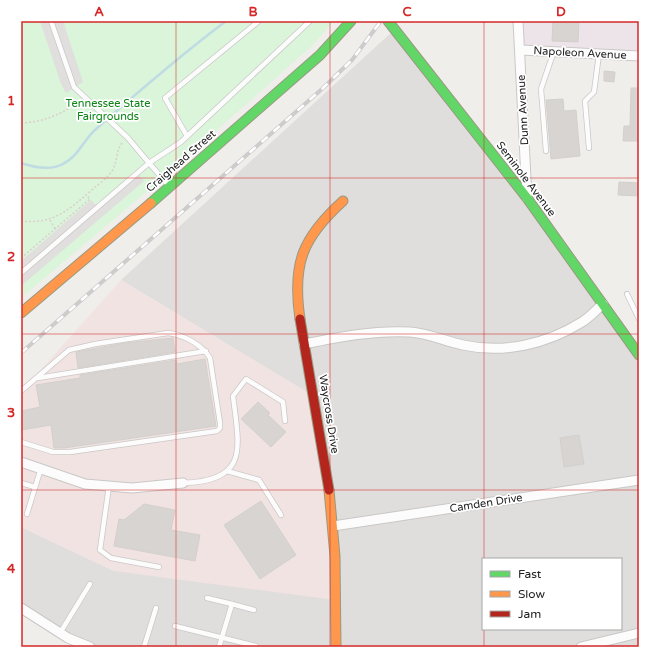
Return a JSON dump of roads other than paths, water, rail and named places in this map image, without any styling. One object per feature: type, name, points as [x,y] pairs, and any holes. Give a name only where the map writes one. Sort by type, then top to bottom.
[{"type":"street","name":"Craighead Street","points":[[21,314],[170,187],[320,55],[351,21]]},
{"type":"street","name":"Seminole Avenue","points":[[388,21],[527,198],[568,258],[633,343],[639,355]]},
{"type":"street","name":"Dunn Avenue","points":[[518,21],[521,50],[527,198]]},
{"type":"street","name":"Napoleon Avenue","points":[[521,50],[639,56]]},
{"type":"street","name":"Waycross Drive","points":[[336,647],[333,526],[315,397],[304,344],[297,280],[300,260],[310,238],[322,220],[343,201]]},
{"type":"street","points":[[304,344],[354,335],[411,332],[464,345],[495,349],[520,347],[554,337],[584,321],[603,304]]},
{"type":"street","points":[[21,462],[86,484],[132,488],[183,483]]},
{"type":"street","name":"Camden Drive","points":[[333,526],[639,480]]},
{"type":"street","points":[[21,608],[60,633],[90,647]]},
{"type":"street","points":[[581,647],[639,632]]},
{"type":"lane","points":[[51,21],[74,87],[97,111],[128,138],[170,187]]},
{"type":"lane","points":[[187,136],[165,98],[258,21]]},
{"type":"lane","points":[[21,273],[149,162],[181,142],[310,21]]},
{"type":"lane","points":[[546,151],[541,89],[554,52]]},
{"type":"lane","points":[[589,148],[585,101],[594,92],[599,54]]},
{"type":"lane","points":[[627,294],[639,319]]},
{"type":"lane","points":[[21,391],[69,350],[94,344],[168,333],[176,334],[193,342],[206,352],[210,358],[220,423],[220,428],[217,431],[70,452],[53,452],[21,442]]},
{"type":"lane","points":[[38,378],[206,352]]},
{"type":"lane","points":[[183,483],[213,480],[227,471],[235,460],[239,448],[233,396],[246,379],[283,402],[285,422]]},
{"type":"lane","points":[[27,514],[41,468]]},
{"type":"lane","points":[[227,471],[259,480],[281,515]]},
{"type":"lane","points":[[21,483],[35,487]]},
{"type":"lane","points":[[109,486],[100,550],[111,558],[159,567]]},
{"type":"lane","points":[[60,633],[90,584]]},
{"type":"lane","points":[[208,598],[254,610]]},
{"type":"lane","points":[[219,647],[232,604]]},
{"type":"lane","points":[[144,647],[156,608]]},
{"type":"lane","points":[[176,626],[256,646]]},
{"type":"waterway","points":[[21,163],[47,168],[58,166],[68,161],[96,129],[160,74],[226,21]]},
{"type":"railway","points":[[21,353],[322,89],[352,60],[381,21]]},
{"type":"park label","name":"Tennessee State Fairgrounds","points":[[108,109]]}]
